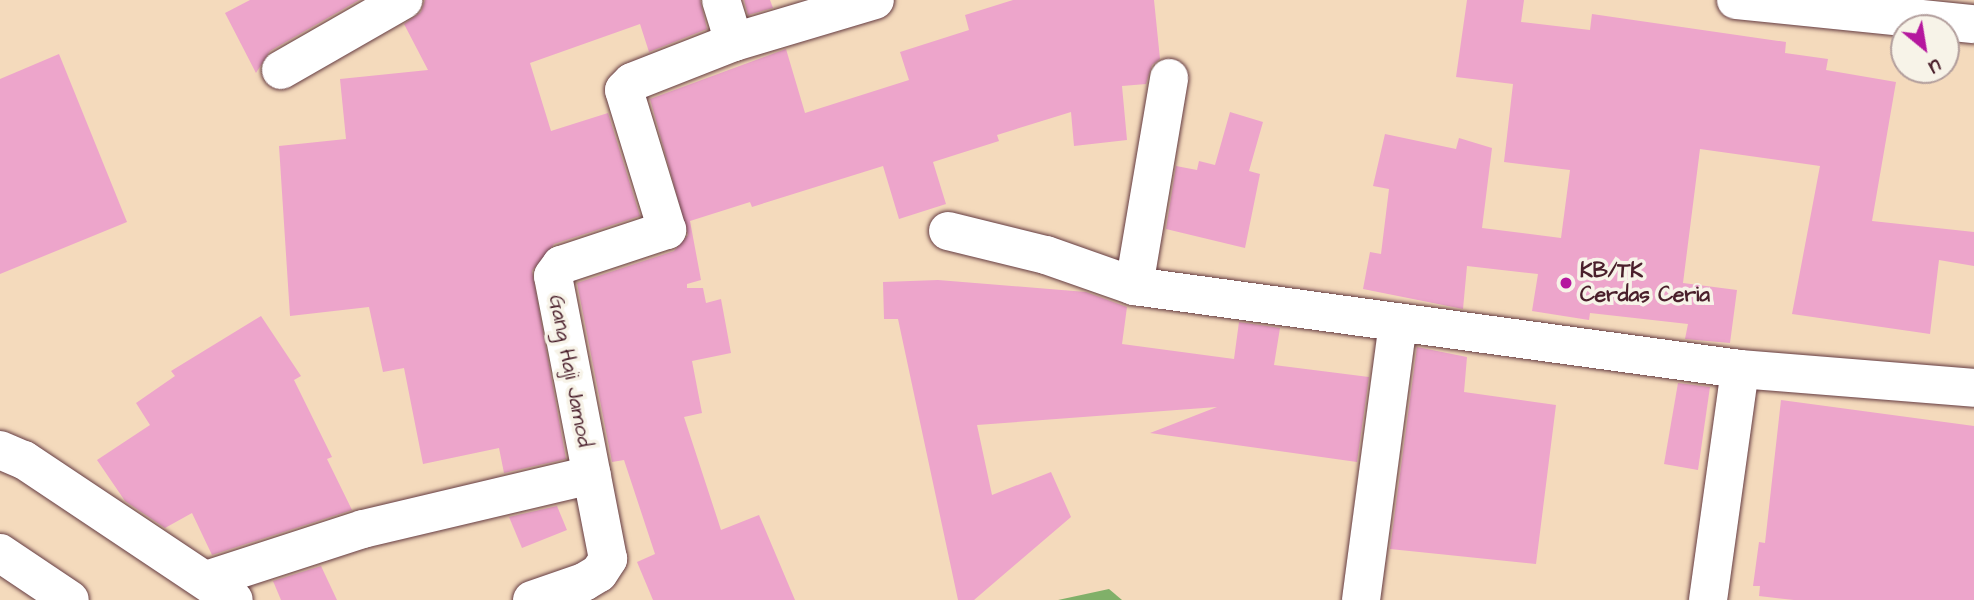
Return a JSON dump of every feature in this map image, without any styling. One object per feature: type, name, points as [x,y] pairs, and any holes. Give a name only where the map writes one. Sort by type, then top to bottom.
[{"type":"main road","points":[[281,70],[403,0]]},
{"type":"main road","points":[[722,0],[734,42],[875,0]]},
{"type":"main road","points":[[1736,0],[1800,4],[1974,24]]},
{"type":"main road","name":"Gang Haji Jamod","points":[[543,598],[599,573],[608,559],[552,276],[561,265],[665,234],[667,226],[624,90],[632,82],[734,42]]},
{"type":"main road","points":[[1134,286],[1169,78]]},
{"type":"main road","points":[[948,231],[1056,258],[1134,286],[1740,369],[1974,388]]},
{"type":"main road","points":[[1361,600],[1398,324]]},
{"type":"main road","points":[[1709,600],[1740,369]]},
{"type":"main road","points":[[0,450],[24,460],[220,590],[363,529],[592,475]]},
{"type":"main road","points":[[0,553],[70,600]]},
{"type":"green space","points":[[1109,589],[1122,600],[1058,600]]},
{"type":"building","points":[[250,0],[359,0],[270,51],[256,73],[225,13]]},
{"type":"building","points":[[425,0],[700,0],[707,29],[649,52],[640,24],[530,63],[551,131],[608,113],[640,216],[554,244],[532,271],[566,459],[504,473],[499,448],[423,464],[404,368],[383,372],[369,307],[290,316],[279,146],[346,139],[340,79],[428,70],[404,24],[421,12]]},
{"type":"building","points":[[744,0],[770,0],[773,8],[748,15]]},
{"type":"building","points":[[1013,0],[1154,0],[1160,59],[1152,65],[1146,84],[1122,86],[1127,140],[1074,146],[1071,112],[997,135],[999,141],[933,162],[946,204],[899,219],[883,166],[752,207],[750,202],[690,221],[701,280],[687,284],[687,288],[703,288],[706,303],[721,299],[731,353],[692,361],[702,413],[684,417],[721,530],[759,515],[795,600],[653,600],[637,562],[655,554],[624,460],[612,462],[577,283],[674,251],[688,235],[650,99],[786,49],[805,113],[909,80],[900,52],[969,30],[965,15]]},
{"type":"building","points":[[1467,0],[1524,0],[1521,22],[1590,30],[1592,14],[1786,42],[1785,53],[1828,59],[1826,70],[1896,84],[1872,221],[1974,232],[1974,266],[1939,260],[1930,334],[1792,314],[1820,166],[1700,149],[1683,283],[1737,290],[1730,343],[1685,339],[1688,324],[1590,313],[1589,320],[1532,311],[1538,274],[1467,266],[1463,309],[1363,289],[1370,252],[1381,254],[1389,189],[1373,186],[1385,134],[1456,149],[1459,138],[1492,148],[1482,228],[1561,238],[1570,170],[1504,162],[1513,84],[1456,77]]},
{"type":"building","points":[[59,54],[127,222],[0,274],[0,79]]},
{"type":"building","points":[[1230,112],[1263,122],[1249,171],[1260,174],[1245,248],[1166,229],[1176,166],[1197,170],[1199,161],[1215,165]]},
{"type":"building","points":[[938,280],[1086,292],[1127,307],[1122,344],[1234,359],[1239,322],[1280,328],[1274,365],[1369,377],[1357,462],[1150,433],[1217,407],[977,425],[992,495],[1051,472],[1071,517],[974,600],[958,600],[898,319],[884,319],[883,282]]},
{"type":"building","points":[[261,316],[301,376],[294,380],[332,457],[327,459],[352,510],[212,555],[192,513],[165,528],[125,501],[97,460],[150,425],[136,403],[175,376],[171,371]]},
{"type":"building","points":[[1417,347],[1467,357],[1464,392],[1556,405],[1536,564],[1390,549]]},
{"type":"building","points":[[1678,383],[1710,387],[1698,470],[1664,464]]},
{"type":"building","points":[[1781,400],[1974,426],[1974,600],[1794,600],[1759,596],[1760,586],[1753,586],[1759,542],[1765,543]]},
{"type":"building","points":[[557,506],[567,530],[522,548],[509,517]]},
{"type":"building","points":[[321,566],[337,600],[281,600],[273,581]]},
{"type":"place","name":"KB/TK Cerdas Ceria","points":[[1566,283]]}]
